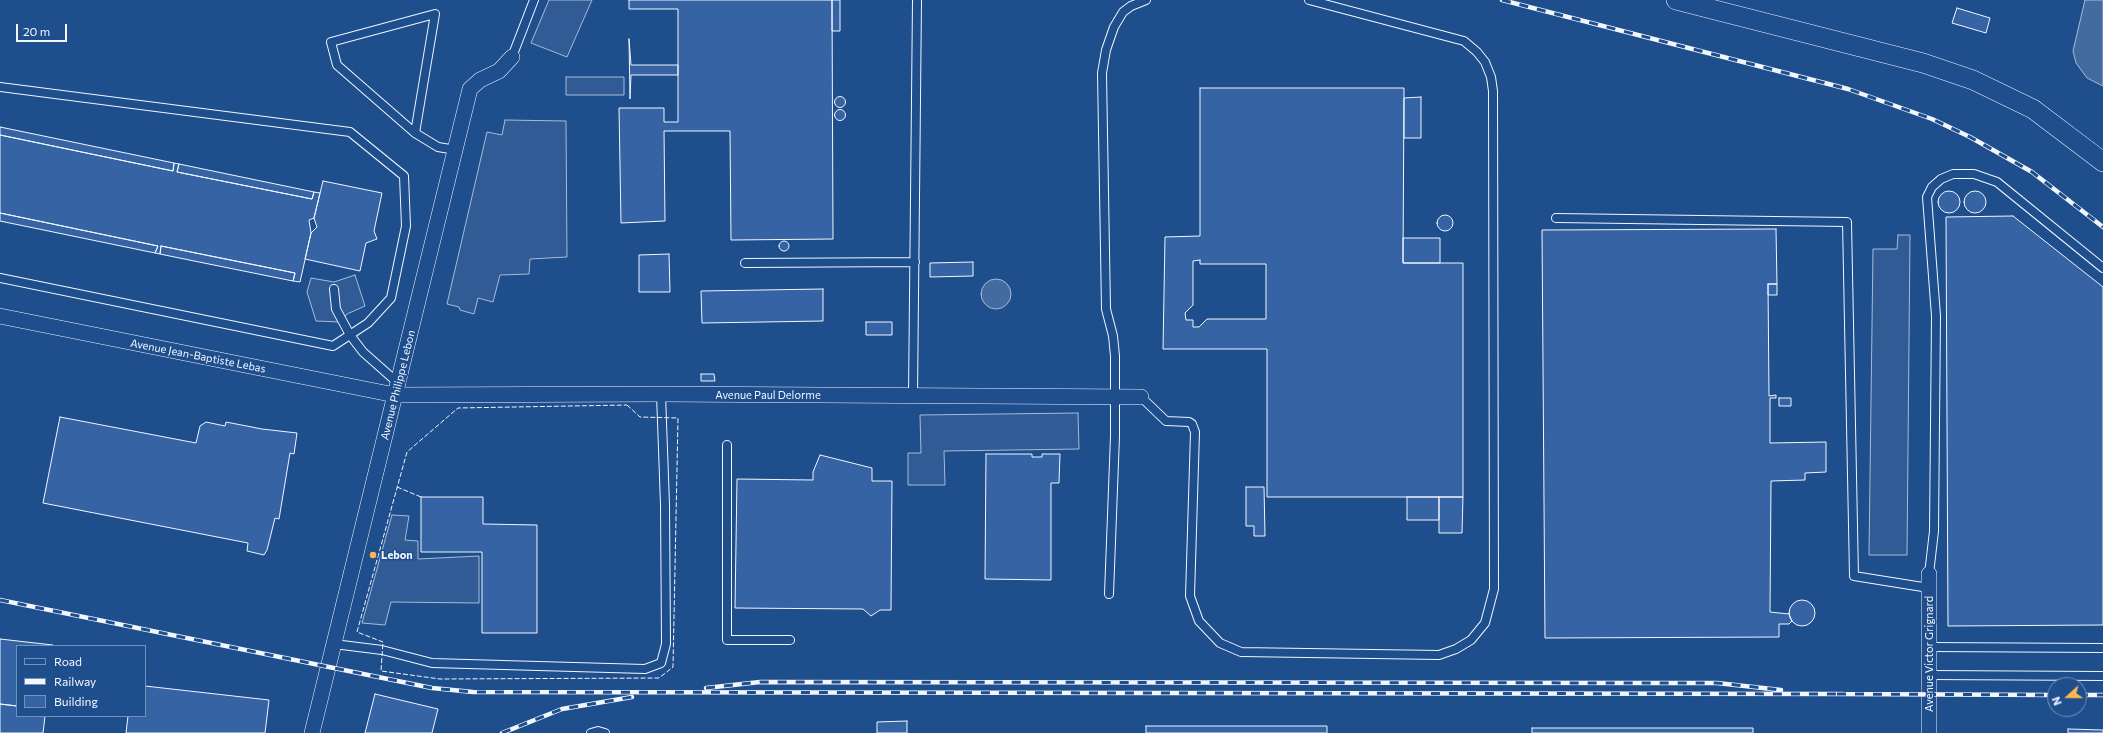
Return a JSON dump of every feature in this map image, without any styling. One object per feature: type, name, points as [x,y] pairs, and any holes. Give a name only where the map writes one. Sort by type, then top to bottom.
[{"type":"street","points":[[1676,0],[1923,63],[1973,80],[2033,109],[2103,162]]},
{"type":"street","name":"Avenue Philippe Lebon","points":[[312,733],[470,89],[480,80],[499,71],[512,57]]},
{"type":"street","name":"Avenue Jean-Baptiste Lebas","points":[[0,316],[397,389]]},
{"type":"street","name":"Avenue Paul Delorme","points":[[397,389],[661,394],[1141,397]]},
{"type":"street","name":"Avenue Victor Grignard","points":[[1929,581],[1929,733]]},
{"type":"lane","points":[[512,57],[534,0]]},
{"type":"lane","points":[[913,396],[917,0]]},
{"type":"lane","points":[[1109,594],[1116,436],[1113,336],[1106,309],[1102,73],[1106,50],[1114,26],[1123,12],[1131,6],[1146,0]]},
{"type":"lane","points":[[1141,397],[1166,421],[1189,422],[1192,424],[1195,432],[1190,596],[1199,621],[1220,643],[1241,652],[1439,655],[1456,649],[1471,640],[1485,623],[1494,589],[1493,91],[1491,77],[1485,62],[1477,52],[1464,41],[1309,0]]},
{"type":"lane","points":[[415,133],[435,14],[330,42],[337,65],[415,133],[438,147],[456,150]]},
{"type":"lane","points":[[0,87],[350,132],[404,176],[406,226],[391,298],[368,323],[333,346],[0,278]]},
{"type":"lane","points":[[1556,218],[1848,222],[1854,576],[1929,581],[1934,531],[1936,316],[1927,198],[1932,187],[1941,178],[1953,174],[1974,174],[1997,182],[2103,268]]},
{"type":"lane","points":[[745,263],[915,262]]},
{"type":"lane","points":[[334,289],[336,309],[350,335],[363,352],[397,389]]},
{"type":"lane","points":[[334,644],[382,650],[432,664],[644,669],[661,663],[666,636],[665,505],[661,394]]},
{"type":"lane","points":[[727,445],[727,640],[790,640]]},
{"type":"lane","points":[[1929,647],[2103,648]]},
{"type":"lane","points":[[1929,675],[2103,676]]},
{"type":"lane","points":[[591,733],[598,731],[605,733]]},
{"type":"shaded area","points":[[549,0],[592,0],[567,57],[531,43]]},
{"type":"shaded area","points":[[2085,0],[2103,0],[2103,86],[2087,78],[2076,63],[2073,51]]},
{"type":"shaded area","points":[[566,77],[624,77],[624,95],[566,95]]},
{"type":"shaded area","points":[[505,120],[566,121],[567,257],[530,259],[529,274],[500,275],[493,302],[478,298],[474,314],[460,310],[459,307],[447,304],[487,132],[502,135]]},
{"type":"shaded area","points":[[1898,235],[1910,235],[1907,555],[1869,555],[1873,249],[1897,249]]},
{"type":"shaded area","points":[[355,275],[365,306],[347,314],[340,322],[316,321],[307,292],[311,278],[334,282]]},
{"type":"shaded area","points":[[996,279],[1007,283],[1011,294],[1007,305],[996,309],[985,305],[981,294],[985,283]]},
{"type":"shaded area","points":[[1078,413],[1079,449],[944,451],[945,485],[908,485],[908,453],[921,453],[920,415]]},
{"type":"shaded area","points":[[392,515],[409,516],[405,540],[418,541],[418,559],[479,556],[479,603],[391,602],[385,625],[362,623]]},
{"type":"building","points":[[629,0],[832,0],[833,239],[731,240],[730,131],[664,131],[665,221],[621,223],[619,108],[664,108],[664,122],[678,122],[678,9],[629,9]]},
{"type":"building","points":[[832,0],[840,0],[840,31],[832,31]]},
{"type":"building","points":[[1957,8],[1990,18],[1986,33],[1952,23]]},
{"type":"building","points":[[629,39],[631,65],[678,65],[678,75],[631,75],[630,99]]},
{"type":"building","points":[[1200,88],[1404,88],[1403,263],[1463,263],[1463,497],[1267,497],[1267,349],[1163,349],[1165,237],[1200,236]],"holes":[[[1200,260],[1200,264],[1266,264],[1266,319],[1207,319],[1199,327],[1193,327],[1193,320],[1186,320],[1185,313],[1193,305],[1193,261]]]},
{"type":"building","points":[[838,97],[842,97],[844,98],[844,106],[838,107],[835,104],[835,100]]},
{"type":"building","points":[[1421,97],[1421,138],[1404,138],[1404,98]]},
{"type":"building","points":[[840,109],[844,111],[846,115],[844,119],[840,121],[836,119],[834,115],[836,111]]},
{"type":"building","points":[[0,127],[174,163],[173,171],[0,135]]},
{"type":"building","points":[[0,135],[173,171],[174,163],[179,164],[177,172],[312,199],[314,192],[320,193],[314,218],[309,220],[311,233],[300,282],[293,281],[295,273],[161,246],[160,254],[155,253],[158,246],[0,213]]},
{"type":"building","points":[[179,164],[314,192],[312,199],[177,172]]},
{"type":"building","points":[[323,181],[382,193],[374,231],[377,239],[366,243],[360,271],[305,259],[311,233],[317,227],[314,218]]},
{"type":"building","points":[[1949,191],[1957,194],[1960,202],[1957,210],[1949,213],[1941,210],[1938,202],[1941,194]]},
{"type":"building","points":[[1975,191],[1983,194],[1986,202],[1983,210],[1975,213],[1967,210],[1964,202],[1967,194]]},
{"type":"building","points":[[0,213],[158,246],[155,253],[0,221]]},
{"type":"building","points":[[1445,215],[1452,220],[1453,223],[1448,230],[1445,231],[1438,226],[1437,223],[1442,216]]},
{"type":"building","points":[[2013,216],[2103,287],[2103,625],[1948,626],[1946,217]]},
{"type":"building","points":[[1776,229],[1777,284],[1768,284],[1769,396],[1776,395],[1776,398],[1770,398],[1770,443],[1826,442],[1826,472],[1805,473],[1805,480],[1771,481],[1770,612],[1789,614],[1792,621],[1789,624],[1779,624],[1779,637],[1545,638],[1542,230]]},
{"type":"building","points":[[1403,238],[1440,238],[1440,263],[1403,263]]},
{"type":"building","points":[[782,241],[786,241],[788,242],[788,250],[782,251],[779,248],[779,244]]},
{"type":"building","points":[[161,246],[295,273],[293,281],[160,254]]},
{"type":"building","points":[[669,254],[670,292],[639,292],[639,255]]},
{"type":"building","points":[[973,262],[973,276],[930,277],[930,263]]},
{"type":"building","points":[[1768,284],[1777,284],[1777,295],[1768,295]]},
{"type":"building","points":[[823,289],[823,321],[702,323],[701,291]]},
{"type":"building","points":[[866,322],[892,322],[892,335],[866,335]]},
{"type":"building","points":[[701,374],[714,374],[715,381],[701,381]]},
{"type":"building","points":[[1779,398],[1791,398],[1791,406],[1779,406]]},
{"type":"building","points":[[60,417],[196,443],[200,426],[206,422],[225,426],[226,422],[262,429],[297,433],[294,454],[290,453],[279,519],[275,518],[267,550],[264,555],[247,551],[248,543],[43,503]]},
{"type":"building","points":[[986,454],[1032,454],[1032,457],[1042,457],[1042,454],[1060,454],[1059,483],[1051,483],[1051,580],[985,579]]},
{"type":"building","points":[[820,455],[872,468],[872,481],[892,481],[891,610],[880,610],[871,616],[863,609],[735,608],[737,479],[813,480],[813,472]]},
{"type":"building","points":[[1246,487],[1264,487],[1265,536],[1254,536],[1254,526],[1246,526]]},
{"type":"building","points":[[421,497],[483,497],[483,524],[537,525],[537,633],[482,633],[482,552],[421,552]]},
{"type":"building","points":[[1407,497],[1439,497],[1439,520],[1407,520]]},
{"type":"building","points":[[1439,497],[1463,497],[1462,533],[1439,533]]},
{"type":"building","points":[[1802,600],[1811,604],[1815,613],[1811,622],[1802,626],[1793,622],[1789,613],[1793,604]]},
{"type":"building","points":[[0,639],[53,645],[16,645],[16,706],[0,704]]},
{"type":"building","points":[[146,686],[269,700],[265,733],[126,733],[128,717],[146,717]]},
{"type":"building","points":[[375,694],[438,709],[432,733],[365,733]]},
{"type":"building","points":[[0,704],[16,706],[16,717],[45,717],[43,733],[0,733]]},
{"type":"building","points":[[907,721],[907,733],[877,733],[877,722]]},
{"type":"building","points":[[1146,726],[1327,726],[1327,733],[1146,733]]},
{"type":"building","points":[[1532,728],[1753,728],[1753,733],[1532,733]]},
{"type":"building","points":[[2068,729],[2103,730],[2103,733],[2068,733]]},
{"type":"railway","points":[[1502,0],[1848,89],[1932,119],[1970,137],[2032,172],[2103,227]]},
{"type":"railway","points":[[0,600],[432,688],[473,692],[1843,694]]},
{"type":"railway","points":[[706,688],[760,682],[1717,683],[1781,690]]},
{"type":"railway","points":[[1837,694],[2047,695]]},
{"type":"railway","points":[[2087,695],[2103,695]]},
{"type":"railway","points":[[502,733],[562,709],[632,697]]},
{"type":"fence","points":[[627,405],[640,417],[678,418],[673,667],[659,678],[440,679],[381,671],[383,642],[357,632],[407,452],[458,408],[627,405]]},
{"type":"fence","points":[[397,487],[421,497]]},
{"type":"place","name":"Lebon","points":[[373,555]]}]
